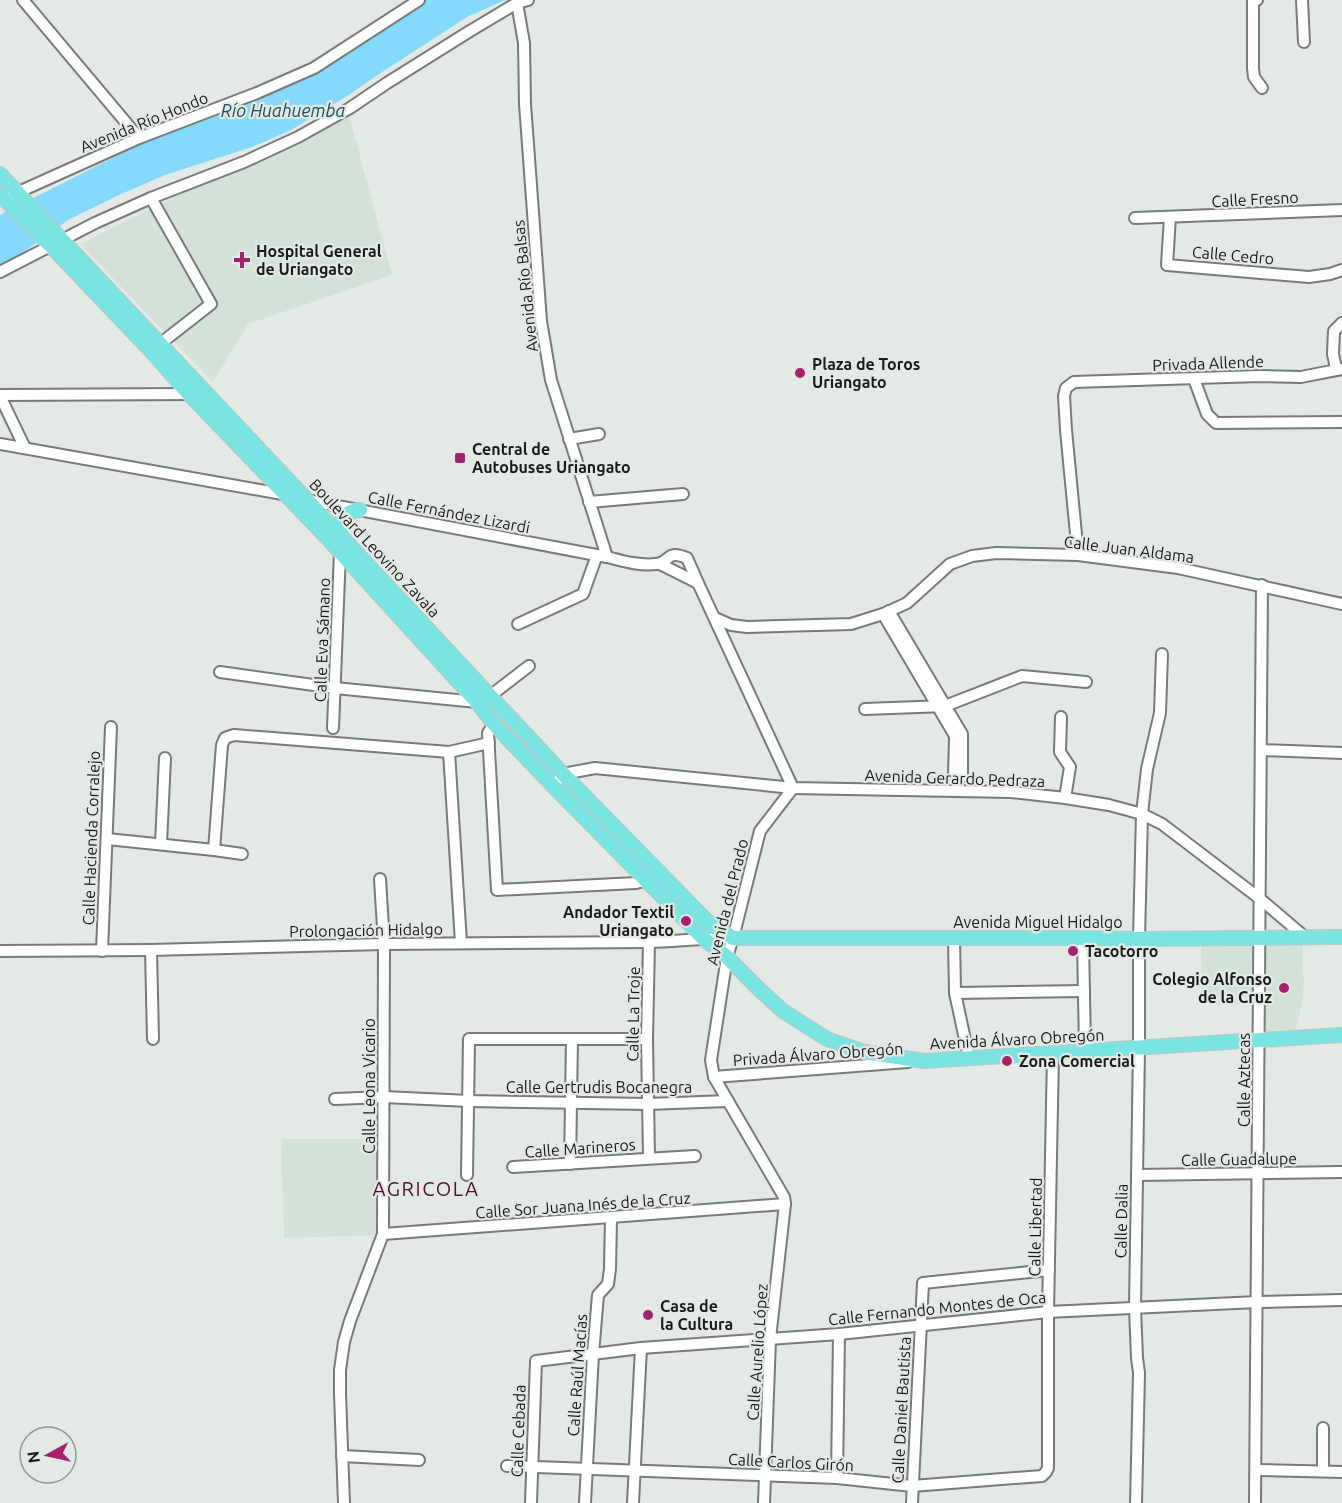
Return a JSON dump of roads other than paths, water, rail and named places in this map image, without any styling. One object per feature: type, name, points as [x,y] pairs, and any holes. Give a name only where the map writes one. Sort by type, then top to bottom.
[{"type":"main road","name":"Boulevard Leovino Zavala","points":[[0,174],[9,198],[309,501],[338,543],[494,724],[553,786],[709,923],[733,938]]},
{"type":"main road","name":"Boulevard Leovino Zavala","points":[[155,347],[189,394],[285,495],[338,543],[490,696],[563,774],[640,864],[647,880],[703,938],[727,957]]},
{"type":"main road","points":[[338,543],[339,527],[345,515],[351,511],[360,510]]},
{"type":"main road","name":"Avenida Miguel Hidalgo","points":[[733,938],[1139,939],[1342,936]]},
{"type":"main road","name":"Avenida Álvaro Obregón","points":[[727,957],[783,1011],[827,1039],[864,1052],[924,1061],[1342,1035]]},
{"type":"street","points":[[23,0],[139,138]]},
{"type":"street","name":"Avenida Río Hondo","points":[[9,198],[139,138],[257,93],[314,68],[419,0]]},
{"type":"street","points":[[1302,0],[1304,42]]},
{"type":"street","points":[[1255,1],[1253,68],[1254,77],[1262,88]]},
{"type":"street","points":[[0,272],[54,241],[151,198],[244,162],[298,137],[350,108],[470,31],[523,2]]},
{"type":"street","name":"Avenida Río Balsas","points":[[523,2],[525,104],[540,321],[551,380],[589,502],[602,556]]},
{"type":"street","points":[[151,198],[211,304],[155,347]]},
{"type":"street","name":"Calle Fresno","points":[[1135,218],[1342,210]]},
{"type":"street","name":"Calle Cedro","points":[[1170,218],[1167,265],[1309,277],[1342,270]]},
{"type":"street","points":[[1339,369],[1333,354],[1334,331],[1342,323]]},
{"type":"street","name":"Privada Allende","points":[[1078,555],[1064,396],[1066,388],[1074,382],[1259,376],[1301,377],[1339,369]]},
{"type":"street","points":[[1194,379],[1207,414],[1216,423],[1342,422]]},
{"type":"street","points":[[25,448],[0,395],[189,394]]},
{"type":"street","points":[[569,440],[599,434]]},
{"type":"street","name":"Calle Fernández Lizardi","points":[[0,444],[285,495],[640,565],[660,564]]},
{"type":"street","points":[[589,502],[683,494]]},
{"type":"street","name":"Calle Eva Sámano","points":[[333,728],[338,543]]},
{"type":"street","name":"Calle Juan Aldama","points":[[715,618],[731,625],[747,627],[851,624],[886,613],[907,603],[950,564],[972,556],[996,553],[1078,555],[1178,568],[1342,603]]},
{"type":"street","points":[[698,583],[660,564],[669,556],[677,554],[687,558],[794,788]]},
{"type":"street","points":[[518,624],[583,594],[602,556]]},
{"type":"street","name":"Calle Aztecas","points":[[1255,1503],[1262,585]]},
{"type":"street","points":[[886,613],[941,706],[955,736],[954,777],[961,777],[962,734],[941,706]]},
{"type":"street","name":"Calle Dalia","points":[[1136,1503],[1139,1373],[1135,1308],[1142,814],[1147,769],[1160,713],[1162,654]]},
{"type":"street","points":[[490,696],[529,666]]},
{"type":"street","points":[[220,672],[477,702]]},
{"type":"street","points":[[865,709],[941,706],[1022,676],[1086,682]]},
{"type":"street","points":[[1061,717],[1060,752],[1070,767],[1065,798]]},
{"type":"street","points":[[494,724],[488,733],[497,890],[636,883],[647,880]]},
{"type":"street","name":"Calle Hacienda Corralejo","points":[[102,951],[111,727]]},
{"type":"street","points":[[214,850],[222,745],[225,738],[234,735],[449,753],[489,743]]},
{"type":"street","points":[[1261,750],[1342,753]]},
{"type":"street","points":[[449,753],[461,943]]},
{"type":"street","points":[[161,844],[165,758]]},
{"type":"street","name":"Avenida Gerardo Pedraza","points":[[563,774],[595,768],[794,788],[1011,792],[1109,805],[1142,814],[1162,824],[1259,898],[1305,937]]},
{"type":"street","points":[[553,786],[563,774]]},
{"type":"street","name":"Avenida del Prado","points":[[785,1204],[784,1197],[714,1077],[711,1060],[727,957],[760,831],[794,788]]},
{"type":"street","points":[[107,839],[242,854]]},
{"type":"street","name":"Calle Leona Vicario","points":[[345,1503],[340,1370],[350,1320],[383,1234],[384,944],[380,879]]},
{"type":"street","name":"Prolongación Hidalgo","points":[[0,951],[649,942],[733,938]]},
{"type":"street","points":[[954,938],[955,993],[969,1058]]},
{"type":"street","points":[[1083,938],[1085,1051]]},
{"type":"street","name":"Calle La Troje","points":[[649,942],[647,1039],[649,1158]]},
{"type":"street","points":[[151,950],[153,1039]]},
{"type":"street","points":[[955,993],[1084,991]]},
{"type":"street","points":[[467,1175],[469,1039],[647,1039]]},
{"type":"street","points":[[570,1164],[572,1040]]},
{"type":"street","name":"Calle Libertad","points":[[1046,1473],[1048,1468],[1048,1312],[1053,1053]]},
{"type":"street","name":"Privada Álvaro Obregón","points":[[714,1077],[924,1061]]},
{"type":"street","name":"Calle Gertrudis Bocanegra","points":[[334,1099],[384,1096],[469,1101],[648,1104],[728,1101]]},
{"type":"street","name":"Calle Marineros","points":[[513,1167],[695,1156]]},
{"type":"street","name":"Calle Guadalupe","points":[[1137,1175],[1342,1172]]},
{"type":"street","name":"Calle Sor Juana Inés de la Cruz","points":[[383,1234],[785,1204]]},
{"type":"street","name":"Calle Aurelio López","points":[[764,1503],[771,1339],[785,1204]]},
{"type":"street","name":"Calle Raúl Macías","points":[[585,1503],[598,1295],[608,1284],[610,1218]]},
{"type":"street","name":"Calle Daniel Bautista","points":[[912,1503],[923,1283],[1049,1270]]},
{"type":"street","name":"Calle Fernando Montes de Oca","points":[[536,1361],[641,1348],[839,1334],[1048,1312],[1342,1300]]},
{"type":"street","points":[[837,1478],[839,1334]]},
{"type":"street","points":[[633,1503],[641,1348]]},
{"type":"street","name":"Calle Cebada","points":[[531,1503],[536,1361]]},
{"type":"street","points":[[1323,1428],[1323,1471]]},
{"type":"street","points":[[342,1456],[419,1460]]},
{"type":"street","name":"Calle Carlos Girón","points":[[507,1466],[837,1478],[912,1486],[1042,1476],[1046,1473]]},
{"type":"street","points":[[1256,1470],[1342,1472]]},
{"type":"water","name":"Río Huahuemba","points":[[422,0],[505,0],[467,17],[291,130],[252,147],[165,175],[119,195],[68,220],[0,269],[0,215],[146,141],[257,98]]},
{"type":"place","name":"Hospital General de Uriangato","points":[[242,260]]},
{"type":"place","name":"Plaza de Toros Uriangato","points":[[800,373]]},
{"type":"place","name":"Central de Autobuses Uriangato","points":[[460,458]]},
{"type":"place","name":"Andador Textil Uriangato","points":[[686,921]]},
{"type":"place","name":"Tacotorro","points":[[1073,951]]},
{"type":"place","name":"Colegio Alfonso de la Cruz","points":[[1284,988]]},
{"type":"place","name":"Zona Comercial","points":[[1007,1061]]},
{"type":"place","name":"Casa de la Cultura","points":[[648,1315]]},
{"type":"district","name":"AGRICOLA","points":[[426,1188]]}]
